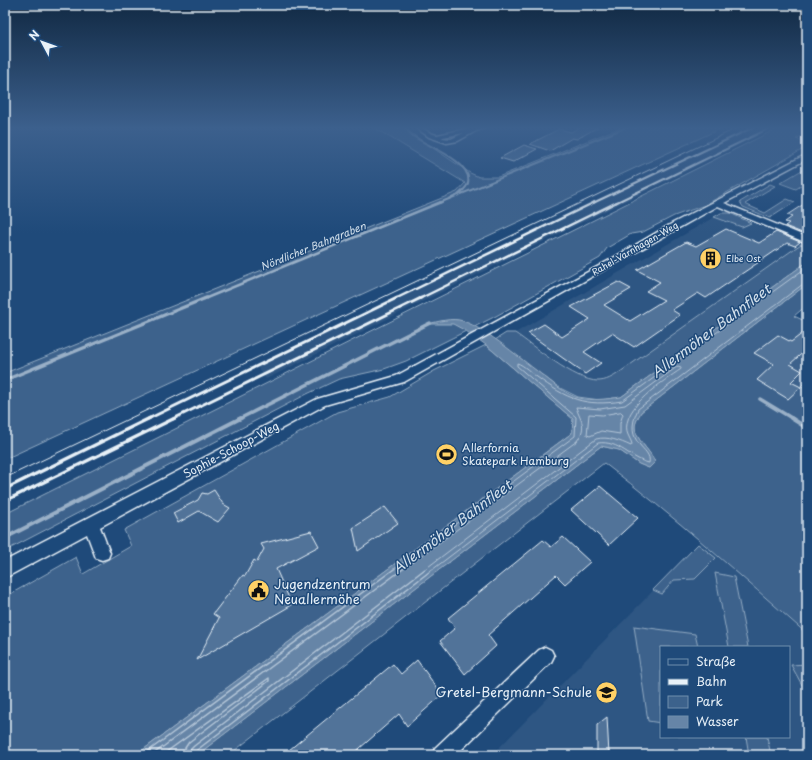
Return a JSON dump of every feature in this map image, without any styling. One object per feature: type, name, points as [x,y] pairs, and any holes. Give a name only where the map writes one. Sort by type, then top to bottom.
[{"type":"street","name":"Rahel-Varnhagen-Weg","points":[[463,345],[611,264],[676,225],[719,204],[795,162]]},
{"type":"street","points":[[719,204],[807,240]]},
{"type":"street","name":"Sophie-Schoop-Weg","points":[[5,570],[321,402],[342,394],[374,388],[427,370],[463,345]]},
{"type":"street","points":[[91,525],[102,553]]},
{"type":"street","points":[[442,755],[546,656]]},
{"type":"shaded area","points":[[675,162],[703,162],[266,379],[256,365],[549,222]]},
{"type":"shaded area","points":[[721,213],[730,213],[801,244],[620,373],[606,380],[597,381],[584,379],[571,372],[515,333]]},
{"type":"shaded area","name":"Gretel-Bergmann-Schule","points":[[701,542],[807,634],[807,755],[492,755]]},
{"type":"green space","points":[[431,162],[454,162],[479,177],[498,177],[534,162],[647,162],[5,459],[5,373],[457,192],[465,183]]},
{"type":"green space","points":[[709,162],[780,162],[705,205],[674,216],[643,232],[631,234],[607,248],[600,258],[496,316],[406,361],[384,369],[339,379],[307,394],[5,551],[5,514]]},
{"type":"green space","points":[[807,167],[807,182],[796,189],[780,183]]},
{"type":"green space","points":[[770,184],[775,186],[745,204],[765,213],[787,199],[795,202],[770,218],[743,207],[740,202]]},
{"type":"green space","points":[[721,213],[730,213],[751,223],[742,227],[714,217]]},
{"type":"green space","points":[[801,244],[807,246],[807,262],[621,397],[600,400],[578,397],[558,387],[495,340],[506,333],[515,333],[567,369],[589,379],[601,381],[620,372]]},
{"type":"green space","points":[[807,284],[807,305],[794,316],[807,322],[807,380],[801,386],[807,389],[807,634],[682,526],[604,463],[229,755],[197,755],[601,446],[619,450],[639,464],[649,468],[655,462],[635,431],[636,423],[641,412]]},
{"type":"green space","points":[[486,345],[573,419],[572,433],[136,755],[5,755],[5,597],[76,557],[83,574],[131,546],[124,530],[337,412],[390,397],[434,371]]},
{"type":"green space","points":[[698,544],[716,558],[695,579],[674,580],[662,594],[653,590]]},
{"type":"green space","points":[[715,573],[734,577],[748,646],[729,646]]},
{"type":"green space","points":[[634,626],[695,634],[698,646],[660,646],[660,723],[648,721]]},
{"type":"green space","points":[[807,664],[807,694],[791,665]]},
{"type":"green space","points":[[746,738],[767,738],[771,755],[749,755]]},
{"type":"water","name":"Allermöher Bahnfleet","points":[[807,262],[807,284],[641,412],[636,423],[635,431],[655,462],[649,468],[639,464],[619,450],[601,446],[197,755],[136,755],[572,433],[573,419],[486,345],[453,324],[427,324],[445,320],[459,320],[473,325],[505,346],[561,389],[575,397],[595,400],[621,397]]},
{"type":"building","points":[[807,202],[807,235],[785,226],[789,223],[785,222],[792,217],[787,215]]},
{"type":"building","points":[[726,229],[759,243],[776,232],[800,242],[795,246],[787,243],[706,298],[698,293],[672,310],[680,315],[634,347],[612,333],[584,352],[601,363],[585,374],[528,333],[544,324],[562,337],[590,319],[571,307],[618,282],[631,289],[604,305],[630,321],[664,300],[646,291],[660,282],[637,270],[686,242],[696,246]]},
{"type":"building","points":[[807,330],[807,349],[790,364],[802,371],[791,382],[801,387],[788,399],[757,380],[774,364],[754,353],[778,335],[791,342]]},
{"type":"building","points":[[600,486],[638,518],[609,545],[571,510]]},
{"type":"building","points":[[214,490],[223,504],[230,508],[218,522],[199,511],[178,523],[173,513],[198,500],[202,493],[207,494]]},
{"type":"building","points":[[385,507],[398,523],[358,551],[353,528]]},
{"type":"building","name":"Jugendzentrum Neuallermöhe","points":[[311,531],[319,546],[276,569],[292,605],[197,660],[219,618],[213,614],[243,575],[245,576],[254,560],[257,562],[264,549],[261,544]]},
{"type":"building","points":[[563,537],[590,562],[565,584],[556,575],[488,635],[496,646],[465,674],[440,641],[455,628],[448,618],[543,540],[551,547]]},
{"type":"building","points":[[417,660],[442,695],[407,726],[399,714],[352,755],[283,755],[393,664],[401,674]]},
{"type":"building","points":[[607,717],[609,755],[597,755],[597,725]]},
{"type":"waterway","points":[[457,162],[468,175],[468,183],[458,195]]},
{"type":"waterway","name":"Nördlicher Bahngraben","points":[[439,203],[539,162]]},
{"type":"waterway","name":"Nördlicher Bahngraben","points":[[204,299],[441,202]]},
{"type":"waterway","name":"Nördlicher Bahngraben","points":[[5,380],[206,298]]},
{"type":"waterway","points":[[239,419],[430,323]]},
{"type":"waterway","points":[[760,399],[793,419]]},
{"type":"waterway","points":[[5,538],[241,418]]},
{"type":"waterway","points":[[791,418],[807,428]]},
{"type":"tram line","points":[[5,478],[665,162]]},
{"type":"railway","points":[[593,203],[679,162]]},
{"type":"railway","points":[[615,203],[699,162]]},
{"type":"railway","points":[[395,299],[595,202]]},
{"type":"railway","points":[[419,299],[617,202]]},
{"type":"railway","points":[[148,419],[397,298]]},
{"type":"railway","points":[[173,419],[421,298]]},
{"type":"railway","points":[[5,489],[150,418]]},
{"type":"railway","points":[[5,501],[175,418]]},
{"type":"place","name":"Elbe Ost","points":[[710,259]]},
{"type":"place","name":"Allerfornia Skatepark Hamburg","points":[[446,454]]},
{"type":"place","name":"Jugendzentrum Neuallermöhe","points":[[259,591]]},
{"type":"place","name":"Gretel-Bergmann-Schule","points":[[607,692]]}]
